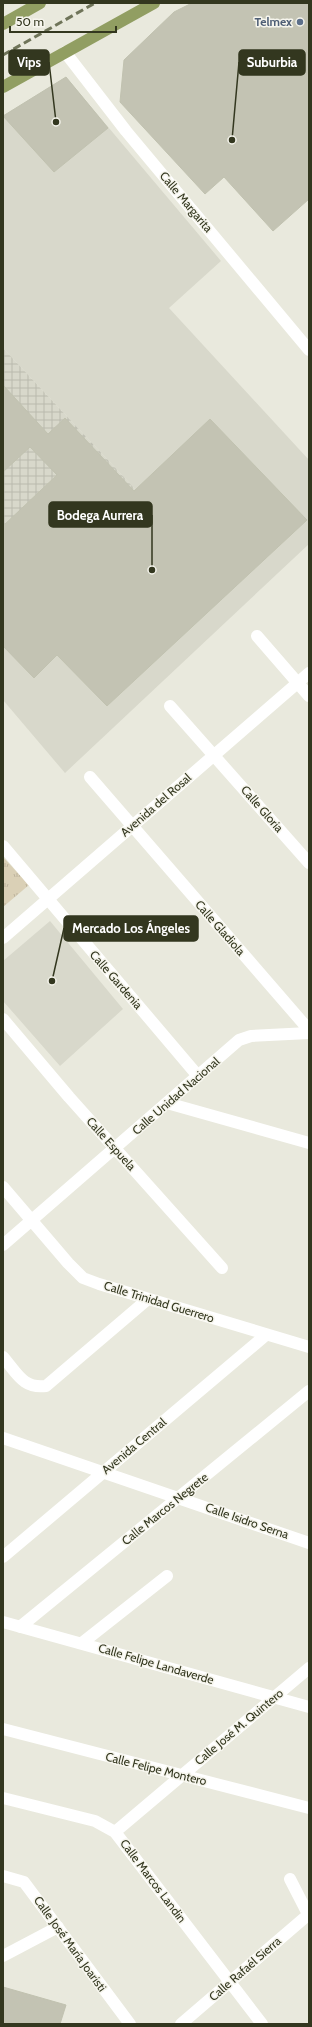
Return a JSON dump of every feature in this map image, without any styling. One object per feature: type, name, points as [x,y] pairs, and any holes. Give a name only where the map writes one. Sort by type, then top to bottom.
[{"type":"main road","points":[[3,24],[40,3]]},
{"type":"main road","points":[[3,87],[154,3]]},
{"type":"street","name":"Calle Margarita","points":[[65,52],[126,130],[309,350]]},
{"type":"street","points":[[257,636],[309,696]]},
{"type":"street","name":"Avenida del Rosal","points":[[3,938],[309,673]]},
{"type":"street","name":"Calle Gloria","points":[[170,706],[309,863]]},
{"type":"street","name":"Calle Gladiola","points":[[90,777],[309,1032]]},
{"type":"street","name":"Calle Gardenia","points":[[3,846],[47,900],[198,1076]]},
{"type":"street","name":"Calle Espuela","points":[[3,1019],[222,1268]]},
{"type":"street","name":"Calle Unidad Nacional","points":[[3,1245],[239,1040],[251,1036],[309,1032]]},
{"type":"street","points":[[167,1103],[309,1144]]},
{"type":"street","name":"Calle Trinidad Guerrero","points":[[3,1188],[83,1278],[309,1347]]},
{"type":"street","points":[[3,1357],[26,1384],[36,1387],[46,1386],[148,1299]]},
{"type":"street","name":"Avenida Central","points":[[3,1557],[266,1335]]},
{"type":"street","name":"Calle Marcos Negrete","points":[[20,1627],[309,1391]]},
{"type":"street","name":"Calle Isidro Serna","points":[[3,1438],[309,1542]]},
{"type":"street","points":[[82,1644],[167,1576]]},
{"type":"street","name":"Calle Felipe Landaverde","points":[[3,1622],[309,1707]]},
{"type":"street","name":"Calle José M. Quintero","points":[[115,1832],[309,1668]]},
{"type":"street","name":"Calle Felipe Montero","points":[[3,1729],[180,1776],[309,1808]]},
{"type":"street","name":"Calle Marcos Landin","points":[[3,1798],[95,1821],[115,1832],[262,2024]]},
{"type":"street","name":"Calle José María Joaristi","points":[[3,1876],[24,1882],[130,2024]]},
{"type":"street","points":[[290,1879],[309,1915]]},
{"type":"street","name":"Calle Rafaél Sierra","points":[[180,2024],[309,1915]]},
{"type":"street","points":[[3,1956],[58,1927]]},
{"type":"shaded area","points":[[66,77],[221,261],[169,308],[309,460],[309,544],[65,773],[3,700],[3,616],[136,490],[3,348],[3,116]]},
{"type":"shaded area","points":[[3,348],[136,490],[3,616]]},
{"type":"shaded area","points":[[50,921],[123,1009],[60,1066],[3,1001],[3,961]]},
{"type":"green space","points":[[3,857],[29,885],[3,907]]},
{"type":"building","points":[[192,3],[309,3],[309,199],[273,231],[224,177],[205,194],[120,102],[124,60],[174,12]]},
{"type":"building","points":[[66,77],[108,128],[54,172],[3,116]]},
{"type":"building","points":[[3,385],[48,434],[65,418],[134,491],[210,419],[307,520],[107,706],[57,655],[34,678],[3,646],[3,526],[57,475],[30,447],[3,472]]},
{"type":"building","points":[[3,1987],[66,2005],[60,2024],[3,2024]]},
{"type":"railway","points":[[3,55],[95,3]]},
{"type":"place","name":"Telmex","points":[[300,22]]},
{"type":"place","name":"Vips","points":[[56,122]]},
{"type":"place","name":"Suburbia","points":[[232,140]]},
{"type":"place","name":"Bodega Aurrera","points":[[152,570]]},
{"type":"place","name":"Mercado Los Ángeles","points":[[52,981]]}]
